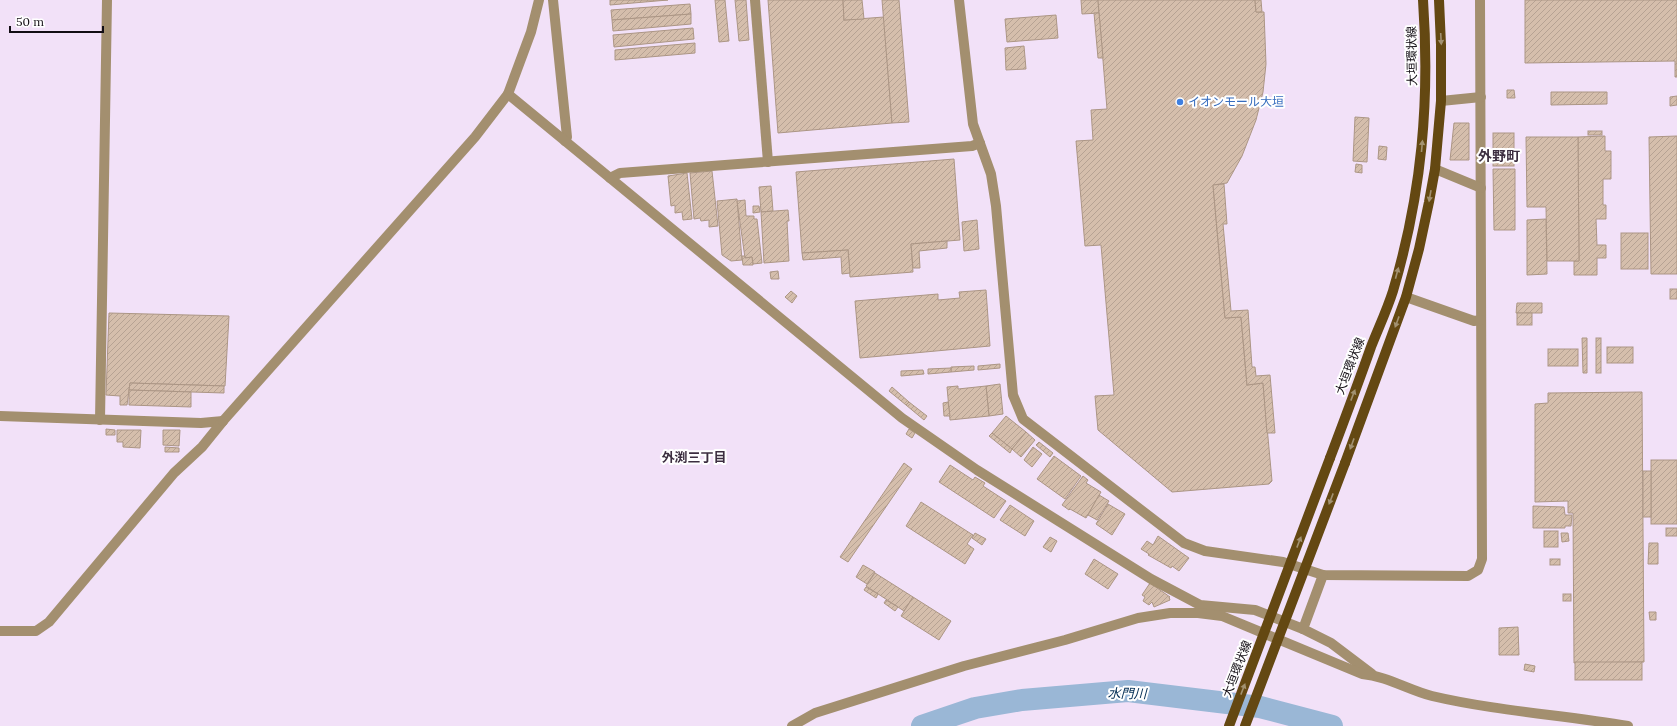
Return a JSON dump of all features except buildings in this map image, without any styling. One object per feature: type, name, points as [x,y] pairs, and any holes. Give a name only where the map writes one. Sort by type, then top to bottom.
[{"type":"main road","name":"大垣環状線","points":[[1229,726],[1392,292],[1405,245],[1415,198],[1422,150],[1426,103],[1426,45],[1423,0]]},
{"type":"main road","points":[[1245,726],[1345,463],[1406,297],[1419,249],[1435,169],[1441,101],[1439,0]]},
{"type":"street","points":[[100,420],[107,0]]},
{"type":"street","points":[[0,631],[36,631],[50,622],[174,473],[202,447],[223,421],[476,137],[508,94],[531,32],[539,0]]},
{"type":"street","points":[[554,0],[567,137],[565,141]]},
{"type":"street","points":[[755,0],[768,162]]},
{"type":"street","points":[[959,0],[969,101],[973,124],[991,174],[996,206],[1013,395],[1024,419],[1184,543],[1205,551],[1283,562],[1323,575],[1468,576],[1478,570],[1482,559],[1480,0]]},
{"type":"street","points":[[508,94],[902,418],[977,470],[1199,609],[1222,616],[1362,674],[1373,675],[1431,695],[1509,710],[1558,715],[1628,726]]},
{"type":"street","points":[[1441,101],[1481,97]]},
{"type":"street","points":[[610,178],[620,173],[972,146],[980,143]]},
{"type":"street","points":[[1435,169],[1481,188]]},
{"type":"street","points":[[1406,297],[1474,321],[1481,320]]},
{"type":"street","points":[[0,416],[200,423],[223,421]]},
{"type":"street","points":[[1303,629],[1323,575]]},
{"type":"street","points":[[792,726],[815,713],[964,666],[1065,640],[1138,618],[1199,609],[1255,610],[1303,629],[1331,643],[1373,675]]},
{"type":"waterway","name":"水門川","points":[[922,726],[975,708],[1022,700],[1128,691],[1260,707],[1332,726]]},
{"type":"place","name":"イオンモール大垣","points":[[1180,102]]},
{"type":"district","name":"外野町","points":[[1499,156]]},
{"type":"district","name":"外渕三丁目","points":[[694,457]]}]
